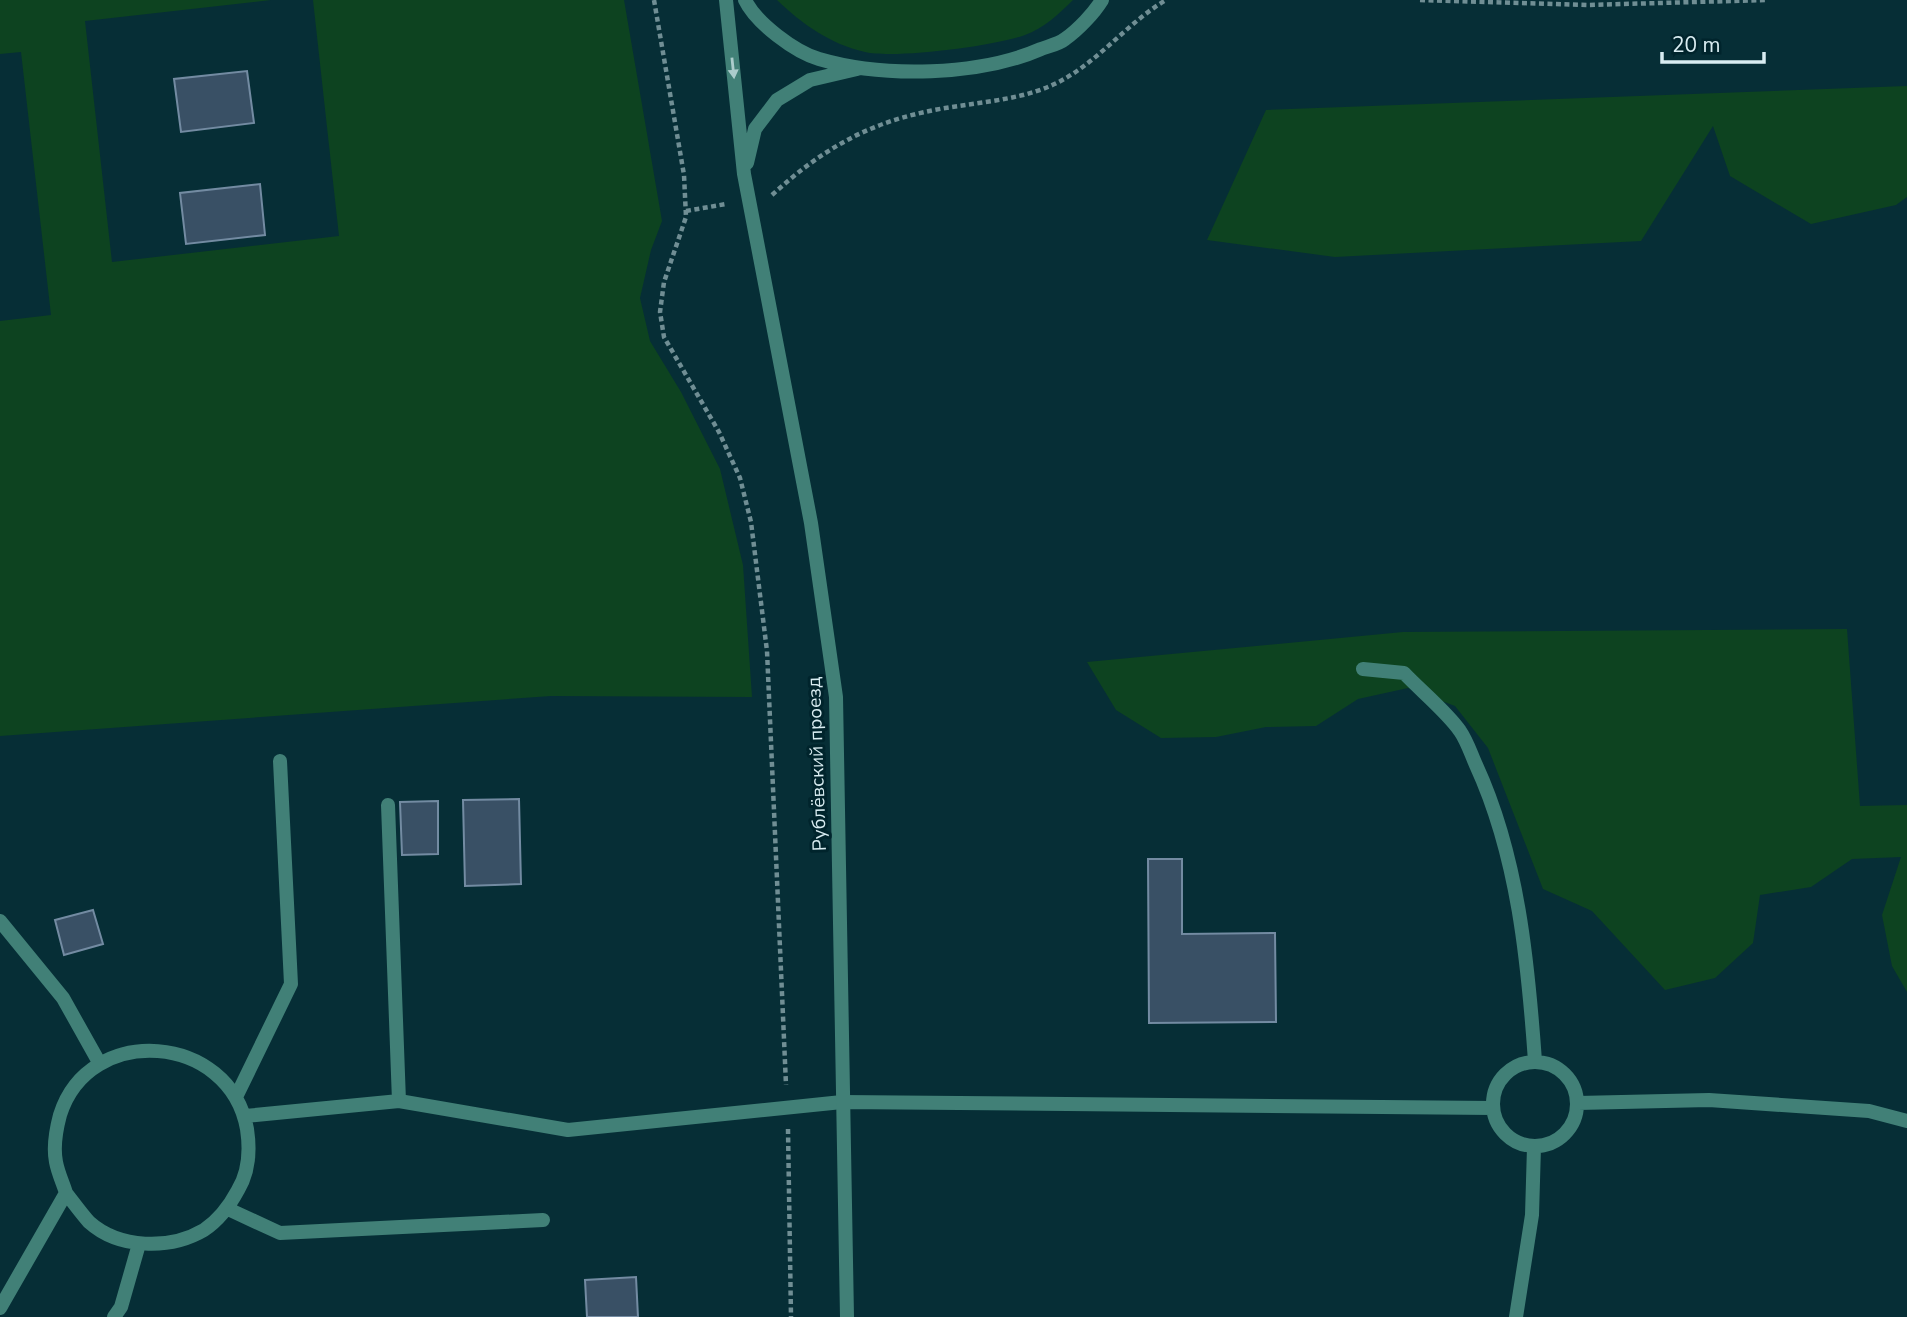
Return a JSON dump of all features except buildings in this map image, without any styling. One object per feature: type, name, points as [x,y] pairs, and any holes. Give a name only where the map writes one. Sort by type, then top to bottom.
[{"type":"street","name":"Рублёвский проезд","points":[[726,0],[744,174],[811,523],[836,696],[847,1317]]},
{"type":"street","points":[[745,0],[748,7],[778,36],[816,58],[860,69],[943,71],[1014,61],[1065,39],[1102,0]]},
{"type":"street","points":[[744,174],[755,129],[777,100],[810,79],[860,69]]},
{"type":"street","points":[[1363,669],[1404,673],[1460,730],[1488,792],[1505,849],[1517,909],[1529,982],[1535,1061]]},
{"type":"street","points":[[236,1097],[291,984],[280,761]]},
{"type":"street","points":[[388,805],[399,1101]]},
{"type":"street","points":[[0,921],[63,998],[100,1064]]},
{"type":"street","points":[[131,1051],[168,1051],[192,1058],[217,1075],[236,1097],[245,1116],[250,1145],[243,1182],[228,1209],[204,1230],[172,1242],[139,1244],[116,1238],[90,1223],[66,1193],[55,1161],[55,1132],[64,1105],[78,1082],[100,1064],[131,1051]]},
{"type":"street","points":[[1535,1061],[1556,1067],[1572,1083],[1578,1103],[1572,1125],[1552,1143],[1534,1147],[1515,1142],[1499,1128],[1493,1108],[1498,1082],[1515,1066],[1535,1061]]},
{"type":"street","points":[[1578,1103],[1709,1100],[1868,1111],[1907,1121]]},
{"type":"street","points":[[245,1116],[399,1101],[568,1130],[842,1102],[1493,1108]]},
{"type":"street","points":[[1516,1317],[1532,1215],[1534,1147]]},
{"type":"street","points":[[0,1308],[66,1193]]},
{"type":"street","points":[[228,1209],[280,1233],[543,1220]]},
{"type":"street","points":[[114,1317],[121,1307],[139,1244]]},
{"type":"path","points":[[654,0],[684,175],[686,217],[664,282],[660,312],[664,337],[719,432],[740,478],[751,522],[768,651],[787,1108],[791,1317]]},
{"type":"path","points":[[685,211],[770,197],[800,170],[843,141],[889,121],[1051,86],[1089,62],[1166,0]]},
{"type":"path","points":[[1420,0],[1588,5],[1767,0]]},
{"type":"green space","points":[[0,0],[271,0],[85,21],[112,262],[339,236],[313,0],[624,0],[662,221],[651,250],[640,298],[650,341],[681,392],[720,469],[743,565],[752,697],[551,696],[0,736],[0,321],[51,315],[21,52],[0,54]]},
{"type":"green space","points":[[777,0],[1073,0],[1045,25],[1011,39],[921,53],[879,54],[852,48],[828,38],[796,17]]},
{"type":"green space","points":[[1907,86],[1907,197],[1896,205],[1811,224],[1730,176],[1713,126],[1641,241],[1335,257],[1207,240],[1266,110]]},
{"type":"green space","points":[[1847,629],[1860,806],[1907,805],[1907,992],[1892,966],[1882,915],[1901,857],[1852,859],[1811,887],[1760,895],[1753,943],[1715,978],[1665,990],[1592,911],[1543,889],[1488,748],[1455,706],[1408,688],[1358,699],[1316,726],[1266,727],[1216,737],[1161,738],[1116,710],[1087,662],[1403,632]]}]
